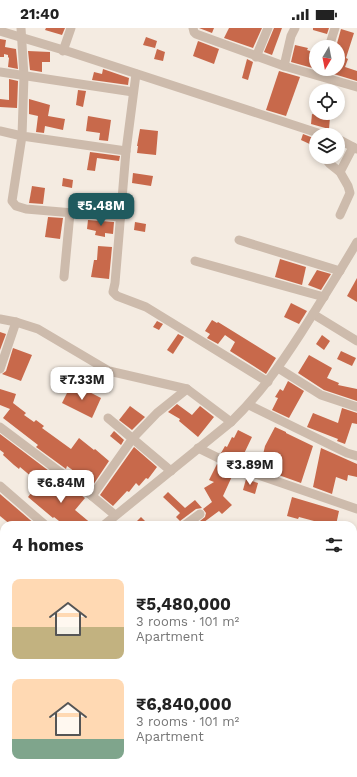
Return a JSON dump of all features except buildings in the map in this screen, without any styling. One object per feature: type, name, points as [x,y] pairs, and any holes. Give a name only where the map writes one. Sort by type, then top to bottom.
[{"type":"street","points":[[21,28],[24,76],[22,136],[12,201],[13,204],[26,209],[121,217]]},
{"type":"street","points":[[64,51],[72,28]]},
{"type":"street","points":[[193,28],[196,34],[256,57],[284,66],[309,70]]},
{"type":"street","points":[[284,66],[291,36],[296,28]]},
{"type":"street","points":[[332,40],[335,28]]},
{"type":"street","points":[[256,57],[264,29]]},
{"type":"street","points":[[0,31],[309,130]]},
{"type":"street","points":[[0,72],[134,92]]},
{"type":"street","points":[[136,74],[126,151],[114,294],[146,307],[268,382]]},
{"type":"street","points":[[331,76],[357,87]]},
{"type":"street","points":[[0,130],[22,136],[126,151]]},
{"type":"street","points":[[340,172],[355,148],[345,143]]},
{"type":"street","points":[[330,164],[340,172],[348,186],[350,193],[340,215]]},
{"type":"street","points":[[64,277],[70,213]]},
{"type":"street","points":[[239,240],[340,271]]},
{"type":"street","points":[[108,521],[231,422],[249,405],[278,368],[324,297],[357,242]]},
{"type":"street","points":[[195,261],[324,297]]},
{"type":"street","points":[[313,314],[357,341]]},
{"type":"street","points":[[0,319],[38,329],[109,371],[187,389],[231,422]]},
{"type":"street","points":[[0,368],[16,322]]},
{"type":"street","points":[[278,368],[321,395],[357,407]]},
{"type":"street","points":[[92,496],[133,438],[157,413],[187,389]]},
{"type":"street","points":[[249,405],[357,456]]},
{"type":"street","points":[[108,418],[171,471]]},
{"type":"street","points":[[0,427],[115,515]]},
{"type":"street","points":[[198,448],[242,468],[357,509]]},
{"type":"street","points":[[0,486],[40,521]]},
{"type":"street","points":[[190,521],[200,514]]}]
